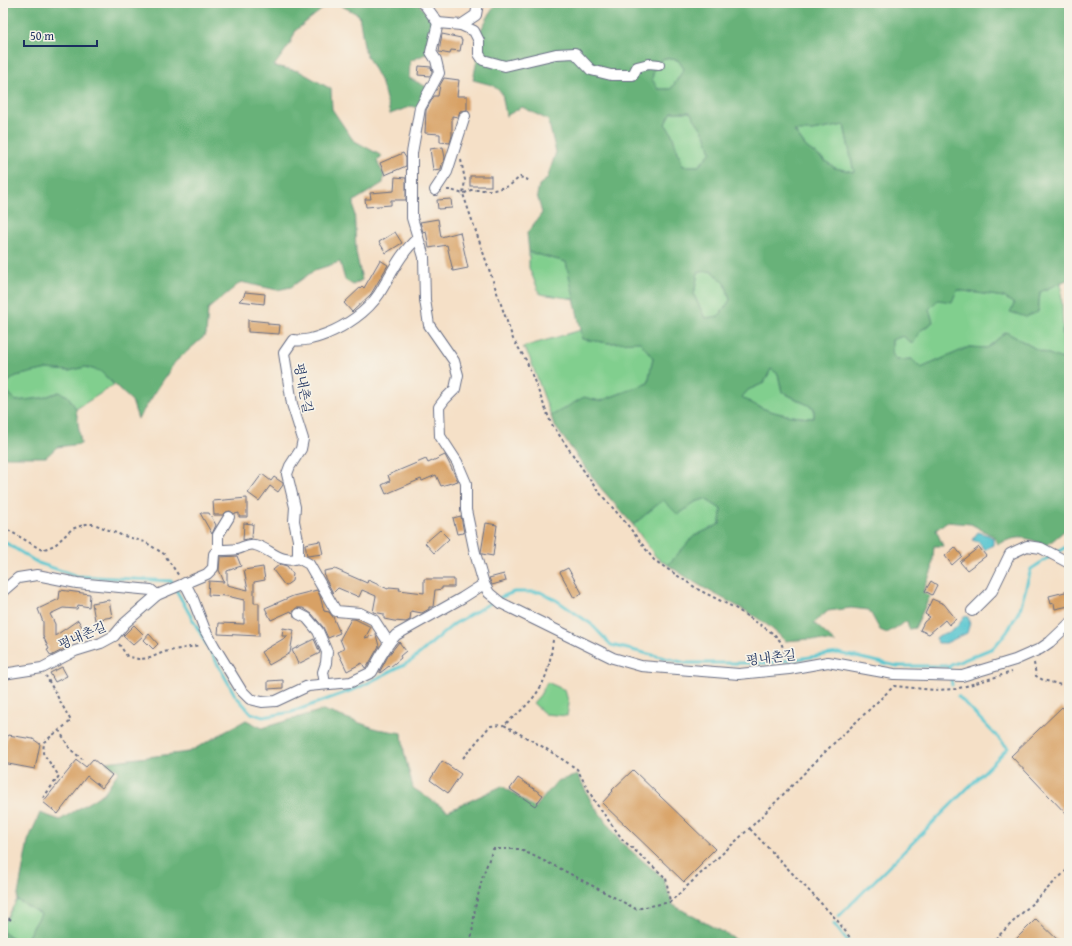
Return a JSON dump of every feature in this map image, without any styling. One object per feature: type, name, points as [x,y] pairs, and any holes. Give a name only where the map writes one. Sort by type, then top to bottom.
[{"type":"street","points":[[183,585],[193,599],[205,630],[241,690],[250,700],[262,702],[276,701],[308,686],[351,682],[372,672],[389,642],[396,635],[462,598],[486,589],[475,553],[466,510],[466,483],[457,462],[440,436],[439,408],[444,399],[455,389],[458,375],[454,361],[429,325],[425,300],[424,256],[412,218],[412,153],[420,108],[439,73],[436,60],[432,52],[438,23],[422,3]]},
{"type":"street","points":[[461,25],[476,15],[478,3]]},
{"type":"street","points":[[438,23],[461,25],[474,31],[479,41],[479,54],[483,60],[505,66],[556,54],[575,53],[591,70],[611,75],[632,75],[637,67],[649,64],[659,65]]},
{"type":"street","points":[[435,190],[447,172],[465,116]]},
{"type":"street","name":"평내촌길","points":[[298,558],[298,540],[294,521],[295,507],[287,474],[300,449],[303,439],[292,404],[284,353],[293,340],[300,341],[316,338],[351,322],[369,306],[379,294],[410,245],[418,238]]},
{"type":"street","name":"평내촌길","points":[[3,674],[42,668],[76,651],[101,643],[114,636],[125,623],[162,594],[207,574],[213,568],[214,554],[218,550],[218,535],[229,517]]},
{"type":"street","points":[[218,550],[238,549],[250,544],[258,545],[276,557],[294,560],[298,558],[309,564],[336,611],[360,613],[374,620],[389,642]]},
{"type":"street","points":[[972,611],[992,591],[1010,554],[1027,546],[1041,548],[1068,563]]},
{"type":"street","points":[[3,591],[18,578],[37,575],[77,582],[151,590],[162,594]]},
{"type":"street","name":"평내촌길","points":[[486,589],[501,603],[613,658],[641,666],[739,674],[789,669],[828,662],[894,674],[962,676],[1015,660],[1040,649],[1050,642],[1069,624]]},
{"type":"street","points":[[299,614],[307,618],[318,631],[327,652],[323,672],[325,684]]},
{"type":"path","points":[[454,151],[462,160],[465,180],[463,194],[513,339],[526,360],[551,423],[597,490],[626,523],[654,560],[700,590],[736,608],[774,634],[781,642],[788,664]]},
{"type":"path","points":[[435,190],[451,190],[463,194],[472,190],[494,190],[509,186],[520,177],[531,181]]},
{"type":"path","points":[[3,528],[42,550],[55,545],[72,529],[86,524],[94,524],[121,535],[145,542],[164,554],[183,585]]},
{"type":"path","points":[[114,636],[127,656],[138,659],[150,658],[164,652],[200,645]]},
{"type":"path","points":[[504,725],[528,704],[542,685],[550,663],[553,638]]},
{"type":"path","points":[[1040,649],[1034,663],[1036,676],[1043,680],[1069,687]]},
{"type":"path","points":[[1028,666],[1034,663]]},
{"type":"path","points":[[42,668],[71,721],[44,742],[43,753],[60,776],[43,798]]},
{"type":"path","points":[[471,943],[475,908],[483,875],[493,849],[518,849],[561,869],[636,908],[670,902],[750,828],[832,745],[894,686],[934,690],[956,689],[1015,671]]},
{"type":"path","points":[[464,758],[490,726],[504,725],[545,748],[578,770],[596,802],[623,840],[666,878],[670,902]]},
{"type":"path","points":[[59,730],[70,749],[82,759]]},
{"type":"path","points":[[750,828],[837,920],[854,943]]},
{"type":"path","points":[[991,943],[1069,868]]},
{"type":"path","points":[[3,916],[14,921]]},
{"type":"green space","points":[[3,3],[330,3],[296,30],[290,44],[274,66],[299,71],[331,89],[332,109],[353,140],[382,156],[377,161],[384,175],[383,183],[354,201],[356,252],[362,280],[353,285],[345,280],[340,262],[315,270],[291,287],[277,290],[241,282],[208,309],[206,335],[175,362],[138,419],[132,401],[100,371],[85,367],[69,371],[47,369],[16,376],[3,386]]},
{"type":"green space","points":[[336,3],[418,3],[435,24],[428,53],[410,61],[409,78],[429,88],[418,108],[412,106],[390,114],[382,84],[365,52],[359,15]]},
{"type":"green space","points":[[496,3],[1069,3],[1069,279],[1040,292],[1038,312],[1026,317],[1010,312],[1014,304],[1004,297],[957,290],[952,302],[938,300],[929,309],[933,322],[920,331],[913,344],[903,336],[892,340],[892,353],[896,360],[912,359],[921,368],[969,347],[987,348],[1006,332],[1038,350],[1062,359],[1064,352],[1062,330],[1069,330],[1069,527],[1046,546],[1032,540],[1022,538],[1012,539],[998,544],[993,536],[971,524],[946,522],[936,530],[943,546],[934,546],[932,570],[923,592],[930,596],[915,628],[909,629],[907,621],[887,633],[880,630],[869,610],[851,608],[828,611],[814,623],[836,643],[810,639],[785,641],[776,632],[757,618],[668,565],[694,536],[720,524],[721,509],[705,499],[695,502],[678,515],[663,500],[633,525],[599,486],[554,425],[551,416],[584,397],[600,401],[648,383],[653,358],[640,342],[609,343],[582,339],[566,262],[529,252],[527,233],[542,213],[537,195],[539,185],[547,179],[556,152],[548,120],[522,107],[506,116],[502,93],[492,85],[473,80],[478,55],[479,33]],"holes":[[[664,58],[678,60],[684,69],[671,89],[658,89],[652,79],[655,65]],[[672,112],[690,112],[705,134],[711,152],[699,166],[683,166],[671,132],[665,124]],[[844,125],[854,172],[835,168],[806,147],[794,131],[812,131]],[[712,271],[725,283],[730,300],[719,316],[705,318],[694,295],[698,272]],[[771,369],[778,374],[782,392],[814,408],[814,418],[786,415],[767,410],[742,397],[748,390],[764,383]]]},
{"type":"green space","points":[[664,58],[678,60],[684,69],[671,89],[657,89],[652,79],[655,65]]},
{"type":"green space","points":[[672,112],[690,112],[705,134],[711,152],[699,166],[683,166],[671,132],[665,124]]},
{"type":"green space","points":[[844,125],[854,172],[835,168],[806,147],[794,130],[812,131]]},
{"type":"green space","points":[[529,252],[566,262],[575,299],[540,294],[529,268]]},
{"type":"green space","points":[[712,271],[725,283],[730,300],[719,316],[705,318],[694,295],[698,272]]},
{"type":"green space","points":[[1061,282],[1064,352],[1062,359],[1038,350],[1006,332],[987,348],[969,347],[921,368],[912,359],[896,360],[892,354],[892,340],[903,336],[913,344],[920,331],[933,322],[929,309],[938,300],[957,290],[1004,297],[1014,304],[1011,312],[1038,311],[1040,292]]},
{"type":"green space","points":[[581,330],[582,339],[609,343],[640,341],[653,357],[648,383],[600,401],[584,398],[551,416],[529,356],[523,347]]},
{"type":"green space","points":[[85,367],[100,371],[114,385],[76,409],[68,396],[59,392],[42,398],[16,401],[3,386],[16,376],[47,369],[69,371]]},
{"type":"green space","points":[[771,369],[778,374],[782,392],[814,408],[814,418],[776,413],[742,397],[748,390],[764,383]]},
{"type":"green space","points":[[3,386],[16,401],[42,398],[59,392],[68,396],[76,409],[81,444],[57,447],[46,457],[3,457]]},
{"type":"green space","points":[[705,499],[721,509],[720,524],[694,536],[668,565],[656,557],[633,525],[663,500],[678,515],[695,502]]},
{"type":"green space","points":[[547,682],[565,690],[569,704],[567,716],[545,714],[533,703],[540,695]]},
{"type":"green space","points":[[323,710],[377,729],[402,733],[404,752],[413,788],[448,811],[502,786],[535,808],[557,781],[578,775],[592,803],[622,843],[663,878],[673,905],[742,943],[24,943],[41,914],[17,900],[28,841],[40,813],[60,820],[104,793],[119,771],[106,762],[189,752],[246,720],[262,728]]},
{"type":"green space","points":[[17,900],[41,914],[24,943],[3,932],[3,925]]},
{"type":"green space","points":[[3,932],[22,943],[3,943]]},
{"type":"water","points":[[978,532],[993,538],[993,545],[984,550],[979,542],[972,540]]},
{"type":"water","points":[[964,616],[968,617],[970,623],[967,633],[946,643],[938,643],[936,638],[955,628]]},
{"type":"building","points":[[442,34],[461,38],[460,51],[451,50],[450,54],[439,52]]},
{"type":"building","points":[[419,66],[431,67],[432,72],[430,76],[418,75]]},
{"type":"building","points":[[444,78],[459,80],[457,96],[467,96],[467,110],[460,111],[458,117],[452,116],[452,136],[450,143],[440,142],[440,134],[425,133],[426,110],[434,96],[438,96],[440,85]]},
{"type":"building","points":[[443,147],[445,158],[441,169],[433,170],[430,149]]},
{"type":"building","points":[[403,153],[406,158],[406,166],[385,175],[380,163]]},
{"type":"building","points":[[470,176],[491,176],[491,186],[470,186]]},
{"type":"building","points":[[395,177],[406,178],[406,200],[391,200],[391,205],[366,207],[365,199],[371,199],[370,193],[394,191]]},
{"type":"building","points":[[451,199],[452,208],[438,209],[437,200]]},
{"type":"building","points":[[438,219],[441,237],[460,232],[468,268],[453,271],[447,245],[429,248],[426,231],[423,232],[420,222]]},
{"type":"building","points":[[395,232],[402,243],[386,253],[379,242]]},
{"type":"building","points":[[380,260],[388,265],[371,294],[352,312],[344,303],[362,286],[364,288]]},
{"type":"building","points":[[245,292],[265,294],[264,304],[239,301],[244,296]]},
{"type":"building","points":[[248,320],[280,325],[279,334],[248,332]]},
{"type":"building","points":[[445,455],[458,481],[441,486],[436,475],[422,481],[421,479],[386,494],[382,485],[390,481],[388,475],[426,459],[428,463]]},
{"type":"building","points":[[262,474],[271,481],[274,477],[283,483],[283,485],[278,492],[270,486],[259,501],[248,493]]},
{"type":"building","points":[[247,498],[247,517],[239,517],[239,513],[235,514],[230,511],[223,515],[214,515],[213,501]]},
{"type":"building","points":[[200,513],[209,513],[216,525],[212,534]]},
{"type":"building","points":[[461,516],[464,533],[457,534],[453,518]]},
{"type":"building","points":[[244,523],[253,524],[252,538],[243,540]]},
{"type":"building","points":[[486,523],[497,525],[493,556],[482,554],[481,552]]},
{"type":"building","points":[[440,530],[449,539],[434,553],[425,543]]},
{"type":"building","points":[[320,541],[323,554],[307,556],[305,544]]},
{"type":"building","points":[[955,547],[962,556],[952,565],[945,556]]},
{"type":"building","points":[[979,547],[986,556],[967,570],[960,562]]},
{"type":"building","points":[[237,556],[241,566],[227,571],[227,585],[248,590],[244,570],[263,567],[265,580],[254,582],[254,603],[259,603],[259,636],[218,634],[219,623],[244,624],[244,600],[227,596],[208,595],[209,581],[224,582],[219,570],[220,557]]},
{"type":"building","points":[[280,564],[287,566],[293,574],[292,581],[285,586],[273,570]]},
{"type":"building","points":[[568,568],[582,593],[574,598],[560,572]]},
{"type":"building","points":[[335,569],[367,583],[368,580],[388,589],[389,587],[400,588],[399,590],[424,593],[424,579],[454,579],[454,587],[442,587],[442,589],[435,590],[433,607],[429,607],[429,609],[422,613],[411,611],[410,620],[406,622],[394,621],[384,619],[384,614],[373,612],[376,596],[362,590],[359,597],[338,588],[333,593],[325,578],[324,571]]},
{"type":"building","points":[[504,574],[506,581],[492,585],[489,578]]},
{"type":"building","points":[[931,581],[937,585],[932,595],[925,591]]},
{"type":"building","points":[[60,590],[90,594],[89,607],[78,605],[77,609],[63,608],[50,614],[55,624],[55,636],[78,620],[84,630],[66,643],[68,647],[51,656],[47,650],[49,649],[43,636],[43,622],[38,609],[59,599]]},
{"type":"building","points":[[317,590],[324,611],[329,612],[333,617],[340,633],[328,638],[323,627],[312,614],[303,608],[296,608],[292,613],[291,611],[271,620],[265,608],[293,596]]},
{"type":"building","points":[[1069,591],[1069,606],[1055,609],[1054,603],[1051,604],[1049,596]]},
{"type":"building","points":[[932,599],[944,604],[956,619],[949,625],[945,620],[929,634],[920,630],[924,622],[930,617],[925,614]]},
{"type":"building","points":[[109,600],[112,617],[95,620],[92,603]]},
{"type":"building","points":[[351,619],[355,619],[371,627],[365,638],[376,635],[379,646],[367,667],[365,668],[362,663],[347,671],[338,652],[344,649],[340,639]]},
{"type":"building","points":[[134,625],[144,635],[133,645],[123,636]]},
{"type":"building","points":[[283,628],[294,630],[290,653],[269,665],[261,652],[288,636],[282,636]]},
{"type":"building","points":[[149,634],[158,644],[153,649],[144,640]]},
{"type":"building","points":[[314,639],[320,653],[298,664],[292,650]]},
{"type":"building","points":[[399,642],[406,651],[400,656],[401,658],[380,673],[388,656]]},
{"type":"building","points":[[62,667],[67,676],[55,682],[50,673]]},
{"type":"building","points":[[283,680],[283,688],[268,689],[268,681]]},
{"type":"building","points":[[1062,707],[1069,714],[1069,817],[1011,756]]},
{"type":"building","points":[[8,735],[33,739],[40,744],[35,769],[3,763],[3,750]]},
{"type":"building","points":[[93,759],[112,775],[102,788],[87,776],[58,814],[43,802],[77,760],[86,767]]},
{"type":"building","points":[[442,761],[461,774],[448,793],[430,780]]},
{"type":"building","points":[[633,770],[715,849],[684,882],[602,803],[613,791],[612,790]]},
{"type":"building","points":[[518,778],[543,795],[535,806],[510,789]]},
{"type":"building","points":[[1036,919],[1061,943],[1012,943]]},
{"type":"waterway","points":[[3,541],[38,563],[77,576],[171,581],[235,695],[251,713],[263,717],[292,712],[358,688],[411,661],[454,624],[494,601]]},
{"type":"waterway","points":[[1056,553],[1069,545]]},
{"type":"waterway","points":[[499,598],[514,592],[540,592],[556,600],[591,624],[611,645],[686,663],[769,663],[838,653],[897,666],[949,666],[993,648],[1007,632],[1020,609],[1031,569],[1051,556]]},
{"type":"waterway","points":[[949,666],[952,685]]},
{"type":"waterway","points":[[839,916],[1008,748],[958,696]]},
{"type":"waterway","points":[[834,924],[849,943]]}]
